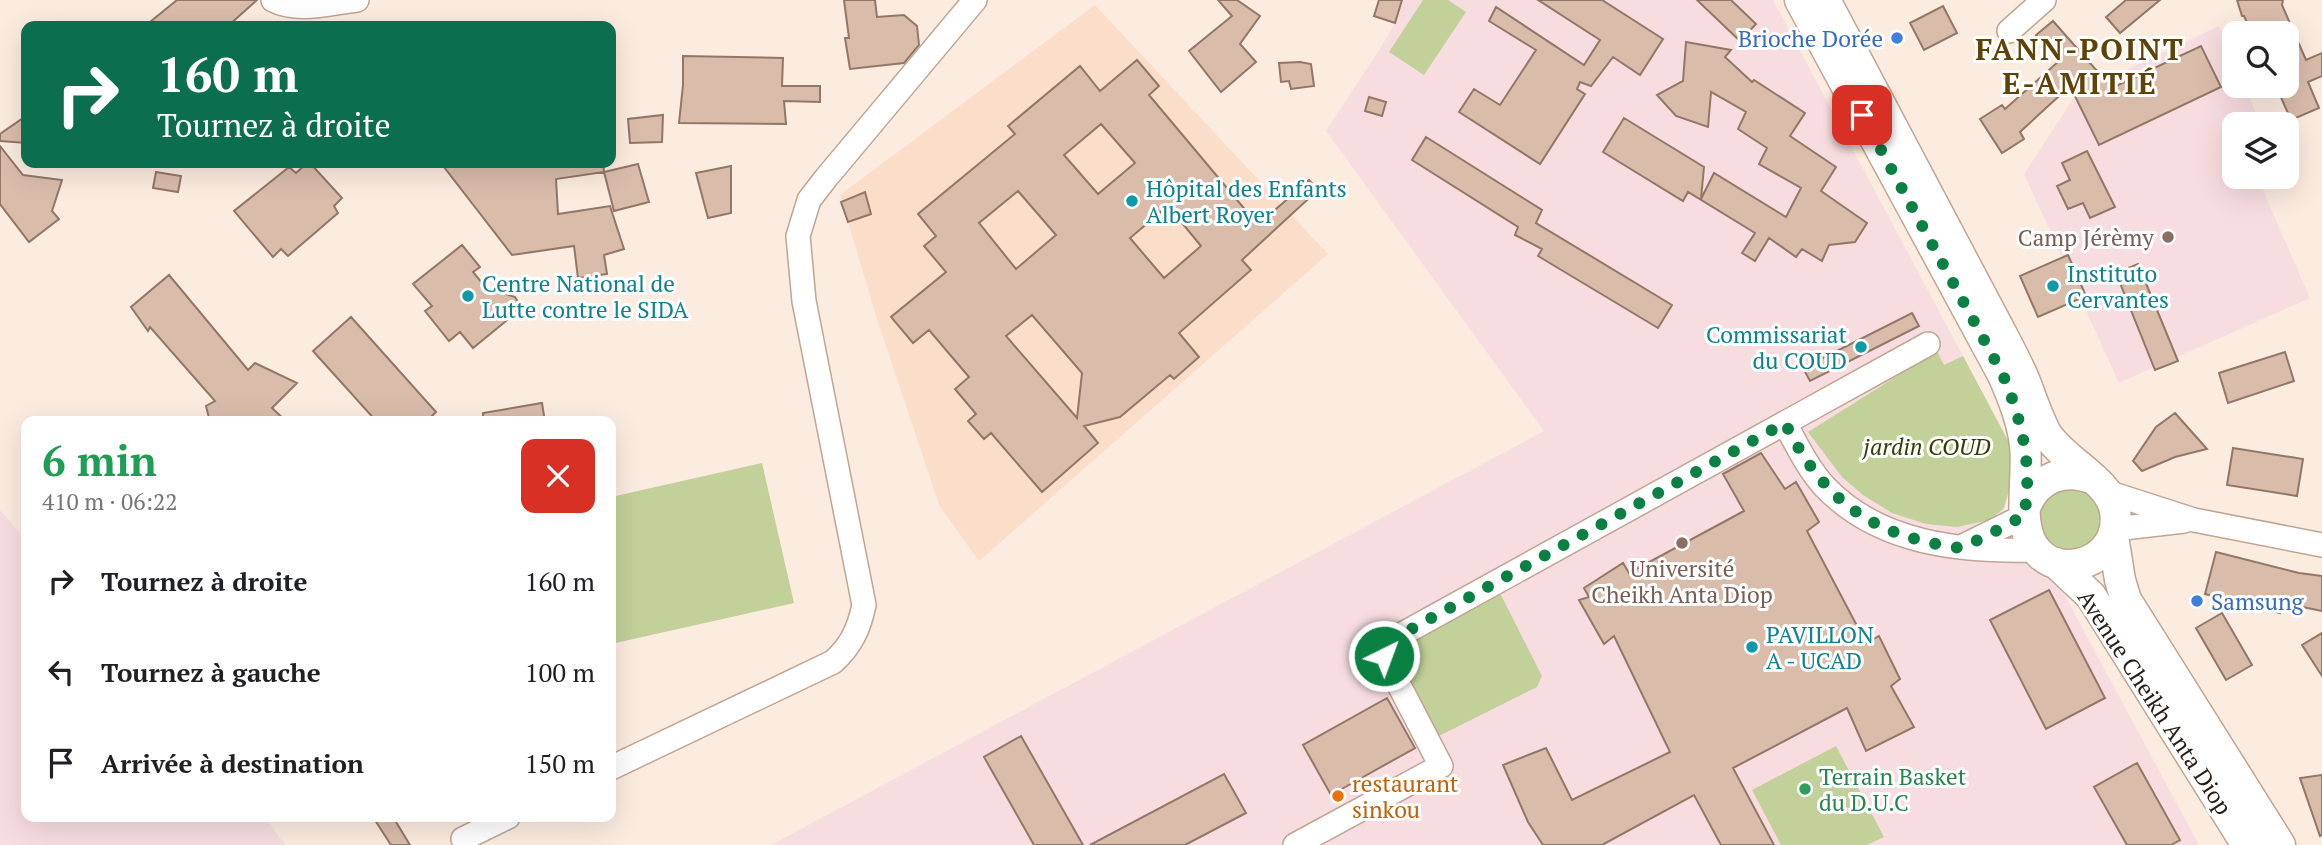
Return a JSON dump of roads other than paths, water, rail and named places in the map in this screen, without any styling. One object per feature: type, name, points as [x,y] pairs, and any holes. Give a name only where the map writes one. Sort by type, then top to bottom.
[{"type":"main road","points":[[1800,0],[2003,375],[2020,416],[2025,442],[2026,532],[2046,557],[2065,565],[2089,561],[2101,554],[2114,533],[2114,505],[2100,486],[2056,446],[2046,432],[2019,366],[1834,4]]},
{"type":"main road","points":[[2025,512],[2029,499],[2040,484],[2056,475],[2072,474],[2100,486]]},
{"type":"main road","name":"Avenue Cheikh Anta Diop","points":[[2114,533],[2120,580],[2126,600],[2280,845]]},
{"type":"main road","name":"Avenue Cheikh Anta Diop","points":[[2046,557],[2078,582],[2101,612],[2247,845]]},
{"type":"street","points":[[273,0],[283,5],[300,7],[357,0]]},
{"type":"street","points":[[616,766],[833,662],[846,650],[859,627],[864,605],[806,314],[798,236],[809,200],[826,177],[975,0]]},
{"type":"street","points":[[2009,31],[2045,0]]},
{"type":"street","points":[[1295,845],[1441,766],[1384,656],[1386,643],[1928,344]]},
{"type":"street","points":[[1785,423],[1823,485],[1868,521],[1924,541],[1958,548],[2046,557]]},
{"type":"street","points":[[2100,486],[2194,520],[2322,545]]},
{"type":"street","points":[[1958,548],[2025,512]]},
{"type":"street","points":[[2114,533],[2194,520]]},
{"type":"street","points":[[463,839],[498,822]]},
{"type":"place","name":"Brioche Dorée","points":[[1897,38]]},
{"type":"place","name":"Hôpital des Enfants Albert Royer","points":[[1132,201]]},
{"type":"place","name":"Camp Jérèmy","points":[[2168,237]]},
{"type":"place","name":"Instituto Cervantes","points":[[2053,286]]},
{"type":"place","name":"Centre National de Lutte contre le SIDA","points":[[468,296]]},
{"type":"place","name":"Commissariat du COUD","points":[[1861,347]]},
{"type":"place","name":"Université Cheikh Anta Diop","points":[[1682,543]]},
{"type":"place","name":"Samsung","points":[[2197,601]]},
{"type":"place","name":"PAVILLON A - UCAD","points":[[1752,647]]},
{"type":"place","name":"Terrain Basket du D.U.C","points":[[1805,789]]},
{"type":"place","name":"restaurant sinkou","points":[[1338,796]]},
{"type":"district","name":"FANN-POINT E-AMITIÉ","points":[[2080,66]]},
{"type":"park label","name":"jardin COUD","points":[[1927,446]]}]
